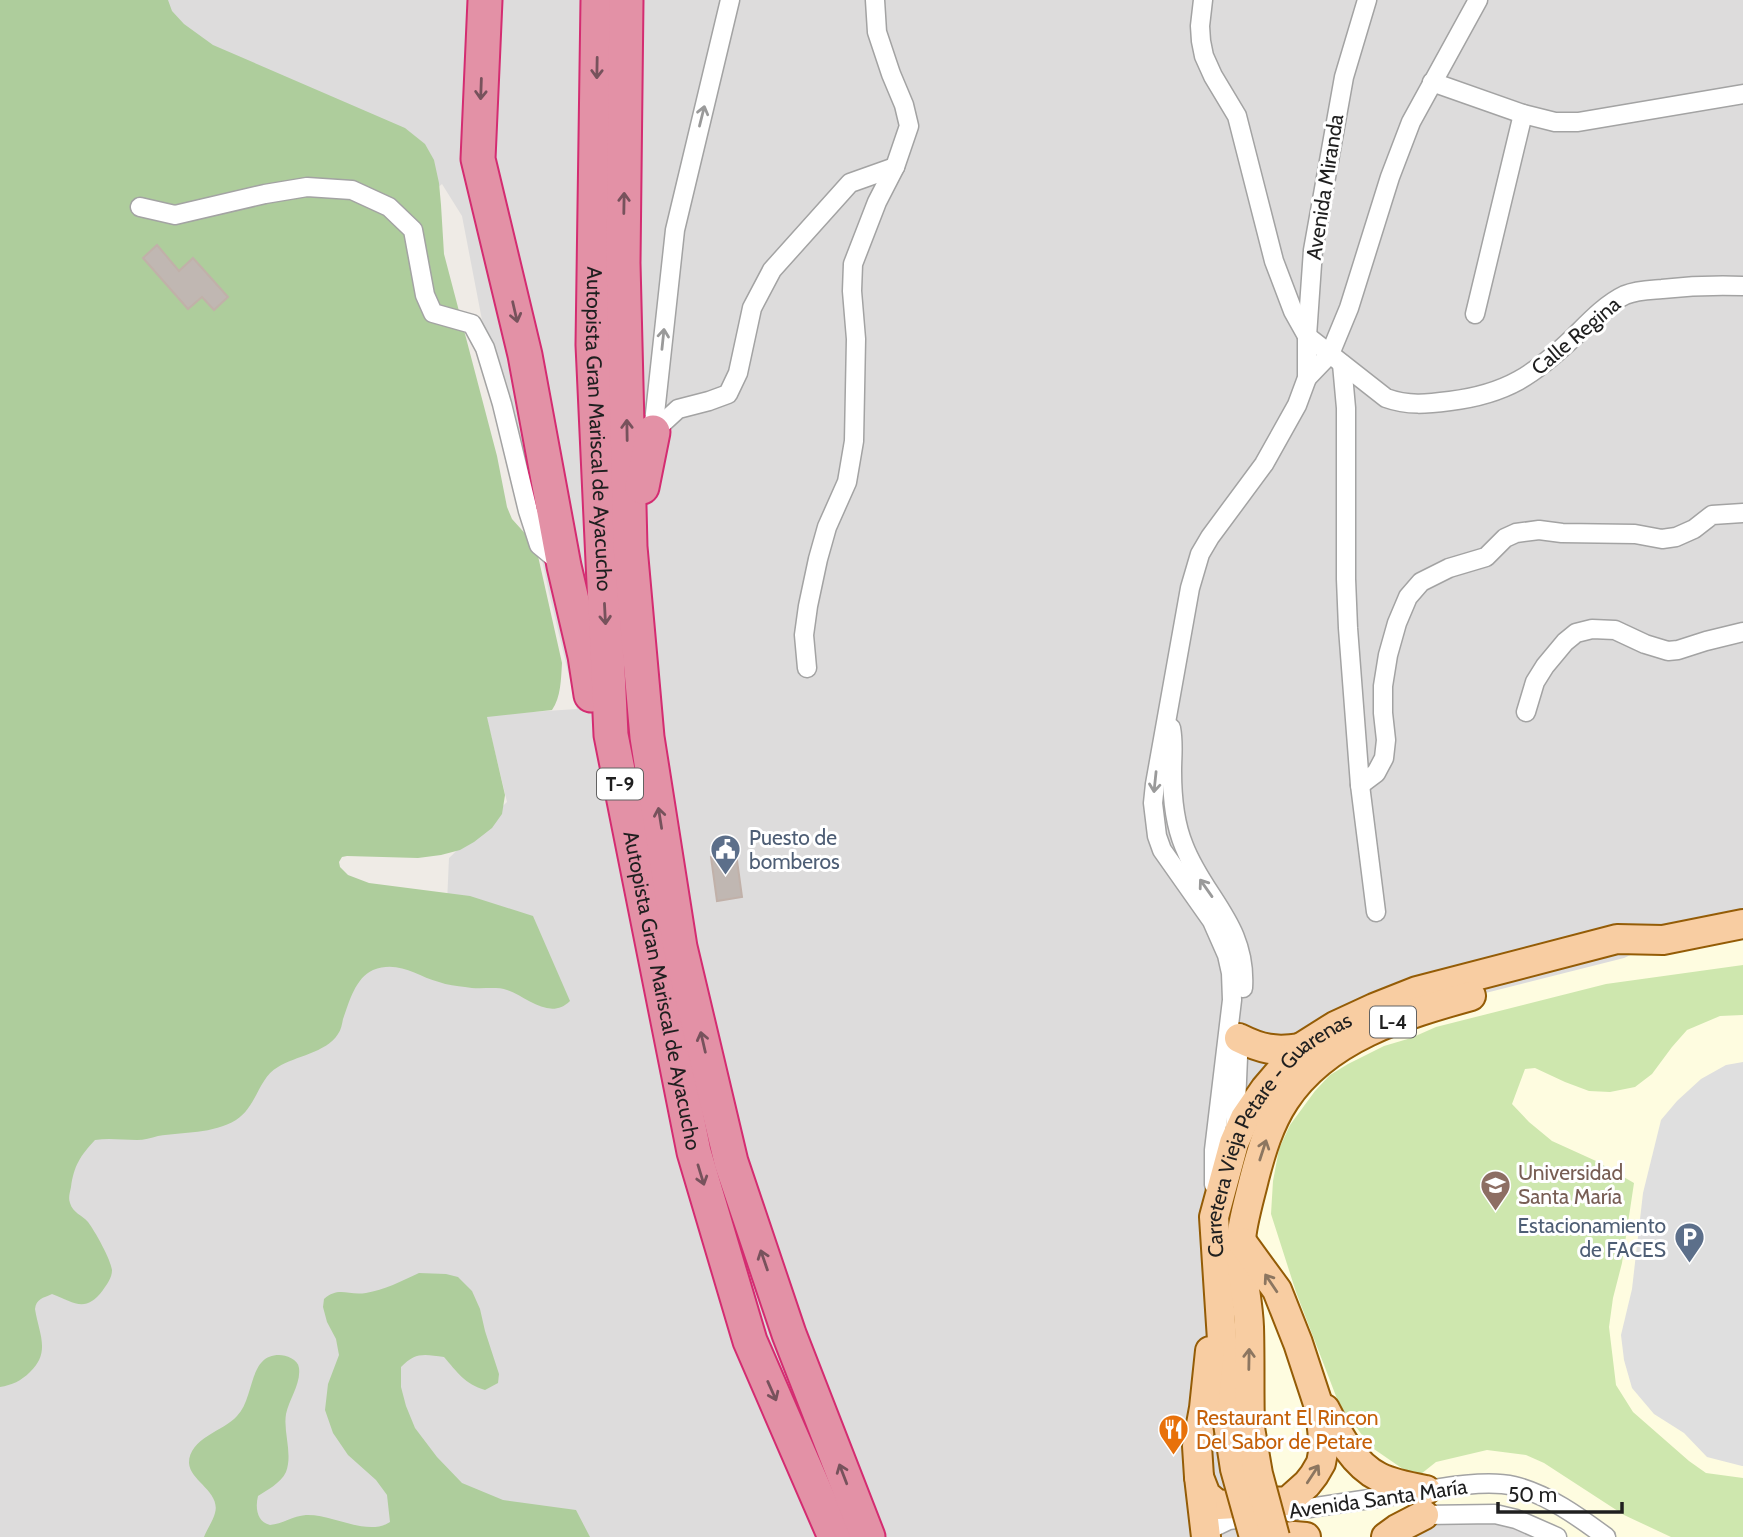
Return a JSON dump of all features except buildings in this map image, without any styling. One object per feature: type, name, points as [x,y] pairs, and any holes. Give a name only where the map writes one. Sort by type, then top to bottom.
[{"type":"highway","points":[[485,0],[478,159],[525,355],[564,566],[585,656],[601,755],[633,845]]},
{"type":"highway","name":"Autopista Gran Mariscal de Ayacucho","points":[[598,0],[593,345],[611,736],[698,1165],[750,1341],[835,1537]]},
{"type":"highway","name":"Autopista Gran Mariscal de Ayacucho","points":[[626,0],[623,263],[630,547],[647,737],[680,947],[731,1162],[789,1334],[868,1537]]},
{"type":"highway","points":[[630,547],[653,432]]},
{"type":"main road","name":"Carretera Vieja Petare - Guarenas","points":[[1275,1537],[1258,1474],[1238,1422],[1219,1282],[1214,1217],[1234,1143],[1245,1118],[1265,1089],[1300,1048],[1335,1026],[1374,1007],[1417,991],[1617,939],[1663,940],[1743,924]]},
{"type":"main road","name":"Carretera Vieja Petare - Guarenas","points":[[1224,1535],[1235,1469],[1249,1325],[1241,1240],[1260,1156],[1276,1116],[1299,1082],[1325,1057],[1369,1031],[1446,1003],[1624,958],[1663,940]]},
{"type":"main road","points":[[1239,1038],[1270,1049],[1300,1048]]},
{"type":"main road","points":[[1199,1477],[1206,1495],[1218,1505],[1288,1501],[1307,1484],[1321,1463],[1324,1447],[1315,1391],[1277,1290],[1241,1240],[1234,1143]]},
{"type":"main road","name":"L-4","points":[[1219,1282],[1197,1446],[1199,1477],[1224,1535]]},
{"type":"main road","points":[[1315,1391],[1355,1458],[1365,1468],[1395,1483],[1425,1503],[1386,1537]]},
{"type":"main road","points":[[1286,1537],[1306,1537]]},
{"type":"street","points":[[653,432],[676,230],[730,0]]},
{"type":"street","points":[[807,668],[804,635],[808,606],[827,527],[847,482],[854,441],[856,339],[853,264],[909,125],[877,32],[874,0]]},
{"type":"street","points":[[1203,0],[1200,26],[1204,56],[1237,116],[1274,261],[1293,311],[1307,336]]},
{"type":"street","name":"Avenida Miranda","points":[[1214,1217],[1214,1150],[1232,1000],[1231,973],[1227,955],[1212,921],[1162,850],[1157,836],[1153,803],[1155,784],[1190,588],[1200,554],[1264,464],[1297,405],[1307,378],[1313,250],[1344,77],[1367,0]]},
{"type":"street","name":"Avenida Miranda","points":[[1307,378],[1336,359],[1390,177],[1411,122],[1478,0]]},
{"type":"street","points":[[1432,82],[1523,114],[1555,122],[1578,122],[1743,94]]},
{"type":"street","points":[[1475,314],[1523,114]]},
{"type":"street","points":[[653,432],[678,409],[728,394],[737,373],[752,307],[772,270],[850,183],[894,167]]},
{"type":"street","points":[[140,207],[176,215],[307,187],[352,190],[389,207],[413,230],[425,295],[433,313],[472,324],[485,348],[539,545],[564,566]]},
{"type":"street","name":"Calle Regina","points":[[1307,336],[1386,398],[1418,405],[1488,394],[1528,377],[1622,296],[1636,291],[1743,286]]},
{"type":"street","points":[[1336,359],[1346,408],[1348,616],[1360,785],[1376,912]]},
{"type":"street","points":[[1360,785],[1376,773],[1384,758],[1383,685],[1388,655],[1408,597],[1421,582],[1449,568],[1486,557],[1505,538],[1517,533],[1539,530],[1635,534],[1662,539],[1676,537],[1694,529],[1712,515],[1743,513]]},
{"type":"street","points":[[1526,712],[1535,682],[1545,666],[1565,642],[1577,633],[1591,629],[1615,630],[1668,651],[1743,632]]},
{"type":"street","name":"Avenida Miranda","points":[[1167,715],[1174,743],[1173,799],[1177,825],[1196,872],[1223,911],[1241,956],[1243,983],[1234,1143]]},
{"type":"street","name":"Avenida Santa María","points":[[1224,1535],[1229,1520],[1425,1503],[1482,1484],[1500,1483],[1516,1486],[1574,1513],[1606,1537]]},
{"type":"street","name":"Avenida Santa María","points":[[1425,1503],[1516,1519],[1558,1537]]},
{"type":"shaded area","points":[[162,0],[1743,0],[1743,1537],[0,1537],[0,1052],[447,903],[449,858],[507,802],[486,715],[577,709],[519,451],[482,320],[462,216],[442,184],[186,403]]},
{"type":"shaded area","name":"Universidad Santa María","points":[[1743,924],[1743,1537],[1557,1537],[1516,1519],[1424,1515],[1386,1537],[1275,1537],[1258,1474],[1254,1183],[1299,1082],[1446,1003],[1624,958],[1663,940]]},
{"type":"shaded area","name":"Estacionamiento de FACES","points":[[1743,1062],[1742,1466],[1707,1457],[1684,1433],[1654,1414],[1632,1388],[1624,1360],[1621,1335],[1632,1289],[1643,1193],[1661,1120],[1701,1079],[1726,1065]]},
{"type":"green space","points":[[0,0],[168,0],[172,11],[184,24],[213,45],[405,128],[425,144],[434,160],[439,183],[444,254],[497,456],[507,507],[512,519],[530,539],[538,556],[562,663],[561,681],[552,710],[487,717],[505,795],[502,814],[492,828],[460,850],[441,855],[418,858],[347,856],[342,857],[339,862],[348,875],[369,883],[470,896],[533,916],[570,1001],[562,1007],[547,1008],[503,989],[449,985],[407,970],[382,967],[367,974],[357,985],[340,1031],[333,1040],[326,1046],[285,1063],[271,1072],[249,1108],[236,1120],[208,1130],[142,1140],[95,1140],[76,1167],[69,1199],[73,1209],[88,1222],[102,1246],[111,1265],[110,1278],[97,1297],[85,1304],[73,1303],[52,1294],[38,1301],[35,1309],[42,1342],[40,1357],[23,1378],[0,1387]]},
{"type":"green space","points":[[1743,965],[1743,1015],[1720,1016],[1687,1030],[1652,1074],[1635,1087],[1610,1092],[1589,1091],[1535,1068],[1525,1069],[1512,1104],[1552,1141],[1596,1161],[1634,1183],[1609,1327],[1616,1385],[1633,1412],[1689,1461],[1706,1473],[1743,1478],[1743,1537],[1671,1537],[1624,1515],[1544,1463],[1526,1455],[1487,1450],[1436,1462],[1416,1478],[1371,1447],[1339,1404],[1296,1292],[1271,1214],[1279,1149],[1290,1125],[1315,1091],[1330,1075],[1348,1064],[1384,1046],[1436,1027],[1606,984]]},
{"type":"green space","points":[[419,1273],[458,1277],[472,1291],[499,1374],[498,1383],[485,1390],[467,1381],[444,1357],[415,1356],[401,1367],[401,1387],[415,1428],[437,1457],[462,1483],[503,1500],[576,1510],[590,1537],[204,1537],[216,1506],[210,1493],[191,1469],[191,1454],[201,1441],[237,1416],[262,1362],[279,1355],[294,1360],[299,1374],[286,1414],[288,1465],[284,1476],[258,1496],[257,1510],[260,1518],[270,1525],[306,1515],[371,1527],[390,1522],[387,1495],[376,1480],[348,1455],[333,1433],[325,1410],[328,1384],[339,1355],[336,1339],[323,1307],[324,1299],[334,1293],[373,1292]]},
{"type":"place","name":"Puesto de bomberos","points":[[726,877]]},
{"type":"place","name":"Universidad Santa María","points":[[1495,1212]]},
{"type":"place","name":"Estacionamiento de FACES","points":[[1689,1265]]},
{"type":"place","name":"Restaurant El Rincon Del Sabor de Petare","points":[[1173,1457]]}]
